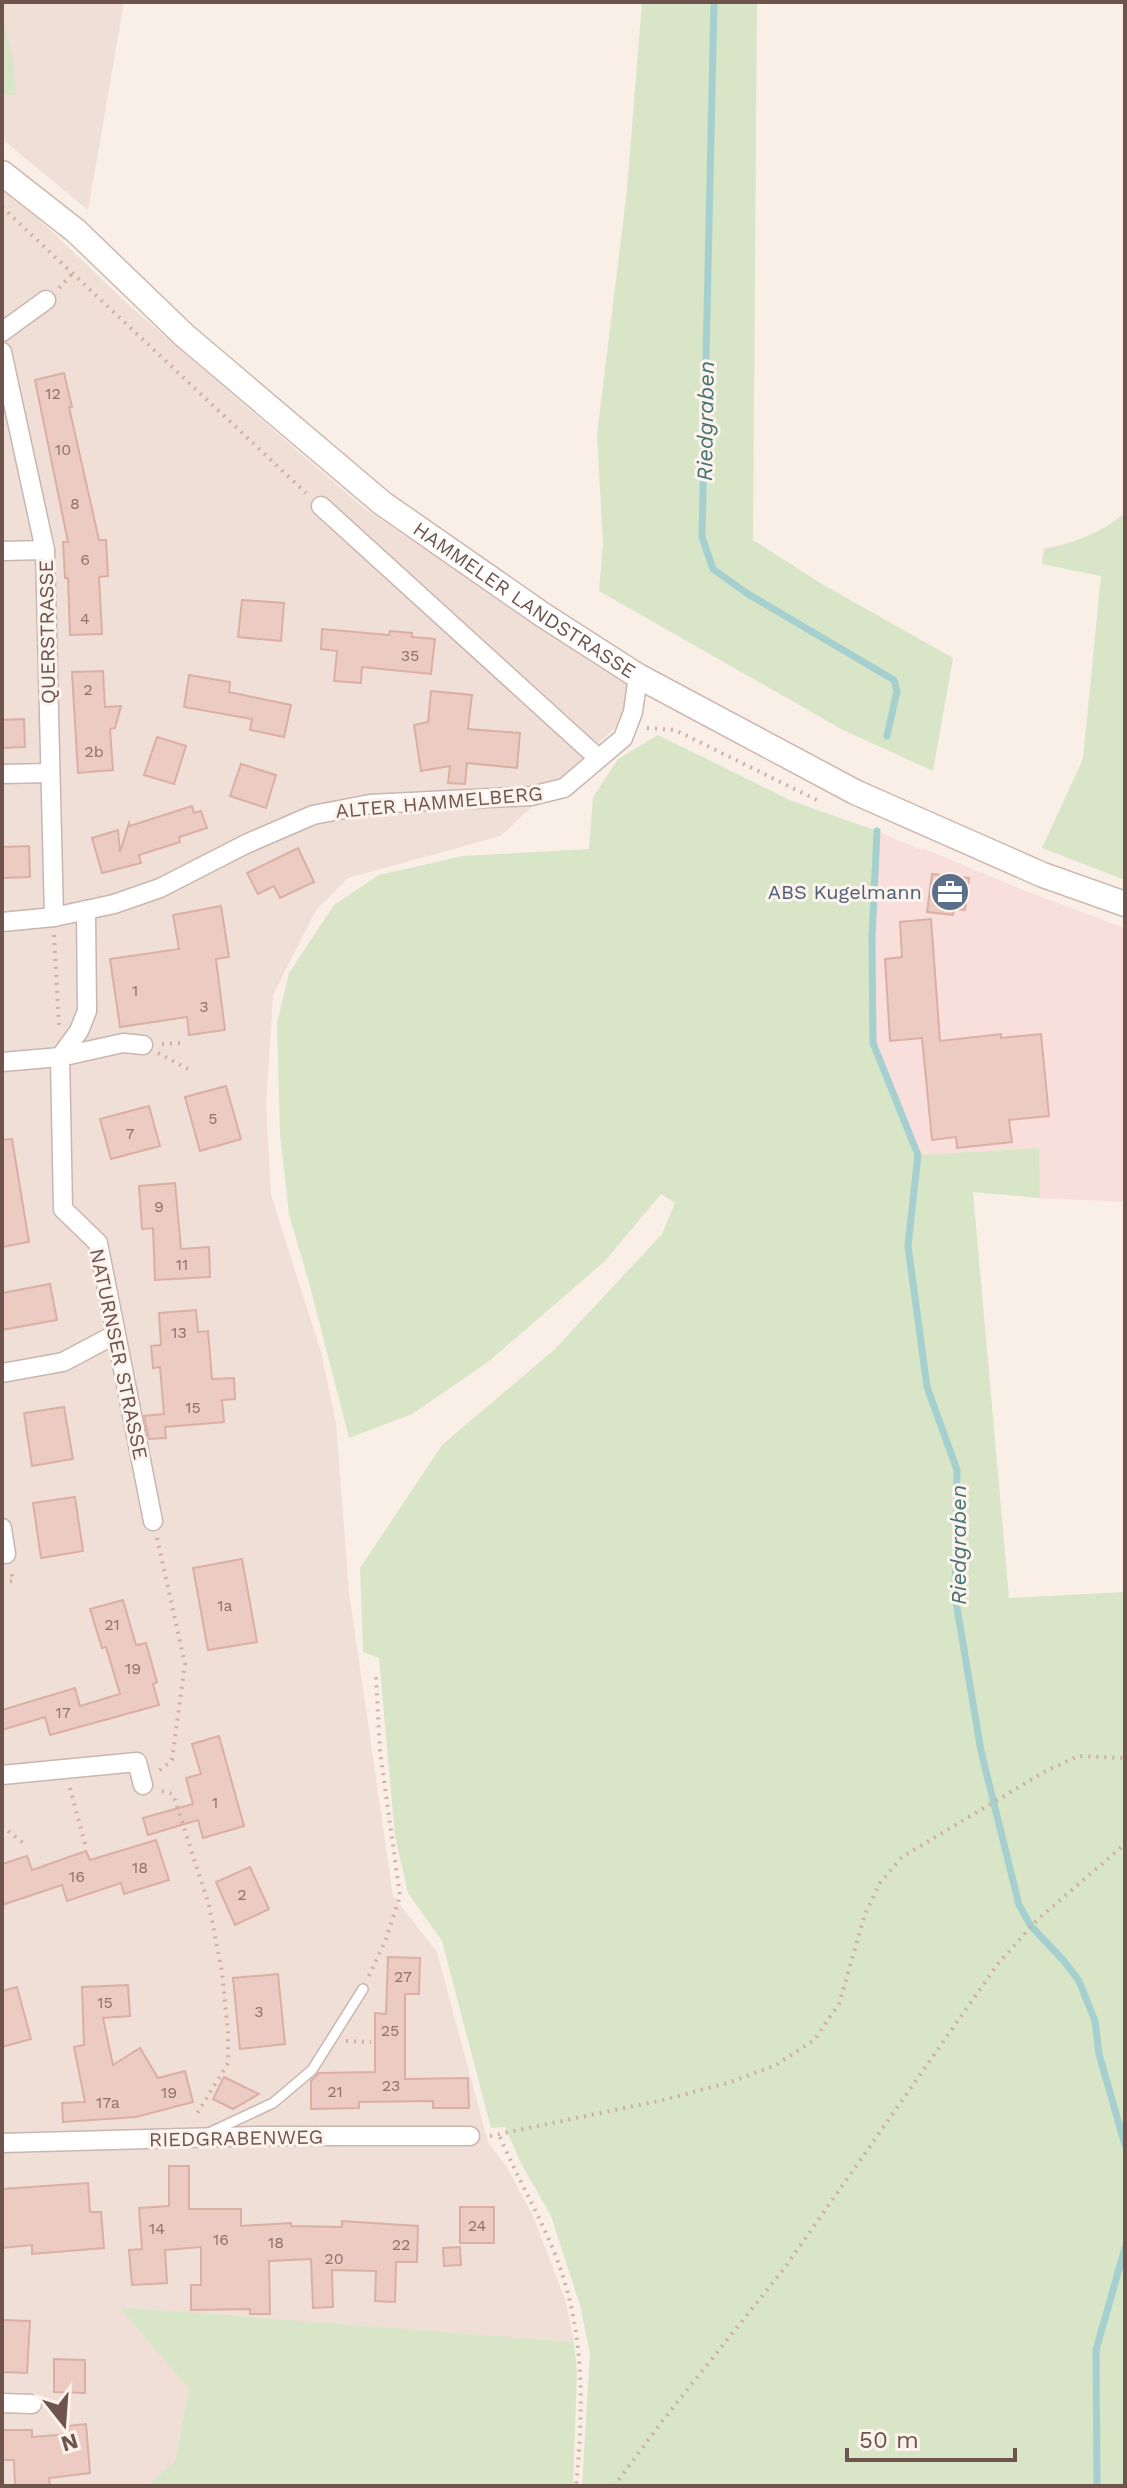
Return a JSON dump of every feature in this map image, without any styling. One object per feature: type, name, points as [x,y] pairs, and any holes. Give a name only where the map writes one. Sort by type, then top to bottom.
[{"type":"main road","name":"HAMMELER LANDSTRASSE","points":[[2,173],[76,231],[184,335],[382,503],[543,615],[638,676],[843,786],[1004,862],[1125,904]]},
{"type":"street","points":[[2,332],[46,300]]},
{"type":"street","name":"QUERSTRASSE","points":[[2,352],[45,550],[54,917]]},
{"type":"street","points":[[321,506],[598,758]]},
{"type":"street","points":[[2,551],[45,550]]},
{"type":"street","name":"ALTER HAMMELBERG","points":[[2,922],[54,917],[160,888],[246,844],[313,815],[370,804],[531,796],[564,788],[623,738],[633,712],[638,676]]},
{"type":"street","points":[[2,774],[50,773]]},
{"type":"street","points":[[60,1057],[79,1031],[87,1011],[86,910]]},
{"type":"street","points":[[2,1062],[60,1057],[123,1043],[143,1045]]},
{"type":"street","name":"NATURNSER STRASSE","points":[[60,1057],[63,1209],[98,1243],[153,1521]]},
{"type":"street","points":[[2,1373],[63,1362],[114,1335]]},
{"type":"street","points":[[2,1528],[6,1554]]},
{"type":"street","points":[[2,1775],[137,1762],[143,1785]]},
{"type":"street","name":"RIEDGRABENWEG","points":[[2,2143],[470,2136]]},
{"type":"street","points":[[2,2403],[32,2404]]},
{"type":"lane","points":[[197,2139],[273,2103],[312,2070],[363,1989]]},
{"type":"path","points":[[2,207],[321,506]]},
{"type":"path","points":[[54,917],[60,1057]]},
{"type":"path","points":[[143,1785],[172,1760],[185,1664],[153,1521]]},
{"type":"path","points":[[363,1989],[386,1939],[400,1896],[384,1782],[376,1677]]},
{"type":"path","points":[[576,2486],[582,2428],[582,2374],[574,2314],[556,2256],[499,2136],[537,2125],[663,2100],[731,2082],[776,2065],[814,2040],[839,2004],[865,1914],[880,1883],[902,1857],[1044,1772],[1078,1756],[1125,1758]]},
{"type":"path","points":[[65,1769],[85,1844]]},
{"type":"path","points":[[143,1785],[173,1794],[209,1905],[222,1972],[228,2063],[208,2094]]},
{"type":"path","points":[[2,1826],[27,1846]]},
{"type":"path","points":[[614,2486],[786,2266],[988,1978],[1024,1932],[1125,1844]]},
{"type":"shaded area","points":[[2,2],[124,2],[88,210],[2,139]]},
{"type":"shaded area","points":[[2,184],[131,307],[365,509],[628,685],[622,721],[501,836],[348,878],[316,910],[273,995],[266,1104],[271,1195],[321,1352],[336,1423],[349,1592],[393,1896],[437,1952],[488,2142],[508,2169],[533,2216],[566,2302],[574,2342],[120,2308],[189,2389],[175,2461],[147,2486],[2,2486]]},
{"type":"shaded area","points":[[877,831],[1125,928],[1125,1202],[1040,1198],[1038,1148],[918,1155],[873,1043],[872,938]]},
{"type":"green space","points":[[642,2],[757,2],[753,540],[822,584],[953,658],[933,771],[843,730],[599,591],[603,543],[597,435],[627,190]]},
{"type":"green space","points":[[2,12],[13,61],[16,95],[2,94]]},
{"type":"green space","points":[[1125,513],[1125,880],[1042,848],[1083,759],[1101,576],[1042,564],[1044,549],[1087,536]]},
{"type":"green space","points":[[658,735],[792,801],[877,831],[872,938],[873,1043],[917,1155],[1039,1148],[1040,1198],[973,1192],[1009,1598],[1125,1592],[1125,2486],[582,2486],[590,2353],[580,2305],[551,2216],[505,2127],[491,2128],[442,1941],[408,1893],[395,1836],[379,1658],[363,1652],[360,1568],[442,1445],[554,1350],[662,1234],[675,1203],[661,1194],[605,1261],[488,1362],[412,1414],[349,1438],[289,1214],[280,1133],[277,1023],[289,973],[334,905],[379,875],[463,856],[589,849],[593,797],[618,759]]},
{"type":"green space","points":[[119,2307],[574,2342],[577,2373],[573,2486],[147,2486],[175,2461],[189,2389]]},
{"type":"building","points":[[64,373],[99,540],[106,540],[108,576],[99,577],[102,634],[70,635],[63,542],[68,542],[35,380]]},
{"type":"building","points":[[242,600],[284,603],[281,641],[238,637]]},
{"type":"building","points":[[322,629],[389,635],[390,631],[435,639],[431,674],[362,667],[361,683],[334,681],[337,651],[321,649]]},
{"type":"building","points":[[103,671],[105,707],[121,706],[115,728],[110,729],[113,770],[78,773],[72,672]]},
{"type":"building","points":[[189,675],[230,682],[229,692],[291,705],[284,737],[250,730],[252,719],[184,707]]},
{"type":"building","points":[[431,691],[472,695],[468,729],[520,733],[517,768],[467,763],[465,784],[448,783],[450,766],[421,771],[414,725],[428,722]]},
{"type":"building","points":[[24,719],[25,747],[2,748],[2,720]]},
{"type":"building","points":[[157,737],[186,746],[174,784],[144,775]]},
{"type":"building","points":[[241,764],[276,775],[266,808],[230,796]]},
{"type":"building","points":[[192,806],[194,813],[201,811],[207,828],[179,837],[180,842],[139,855],[141,863],[102,873],[92,838],[118,830],[120,852],[129,823],[130,826]]},
{"type":"building","points":[[29,846],[30,877],[2,878],[2,847]]},
{"type":"building","points":[[298,848],[314,882],[280,898],[274,886],[258,894],[247,873]]},
{"type":"building","points":[[932,874],[969,878],[965,910],[954,909],[953,915],[927,912]]},
{"type":"building","points":[[221,906],[229,957],[216,959],[225,1030],[189,1035],[187,1017],[120,1027],[110,959],[179,949],[173,915]]},
{"type":"building","points":[[931,919],[940,1041],[1001,1034],[1001,1038],[1041,1034],[1049,1116],[1009,1120],[1012,1142],[957,1148],[956,1137],[932,1140],[922,1038],[890,1041],[885,959],[902,957],[900,922]]},
{"type":"building","points":[[226,1086],[241,1139],[200,1151],[185,1097]]},
{"type":"building","points":[[149,1106],[160,1146],[111,1159],[100,1119]]},
{"type":"building","points":[[12,1139],[29,1242],[2,1247],[2,1140]]},
{"type":"building","points":[[175,1183],[181,1249],[209,1247],[210,1277],[155,1280],[153,1228],[142,1229],[139,1186]]},
{"type":"building","points":[[50,1284],[57,1320],[2,1330],[2,1293]]},
{"type":"building","points":[[196,1310],[198,1332],[208,1331],[212,1379],[234,1378],[235,1399],[222,1400],[224,1422],[165,1427],[166,1438],[149,1439],[144,1416],[164,1414],[160,1367],[153,1368],[151,1346],[161,1345],[159,1313]]},
{"type":"building","points":[[64,1407],[73,1459],[32,1466],[24,1413]]},
{"type":"building","points":[[75,1497],[83,1551],[41,1558],[33,1503]]},
{"type":"building","points":[[242,1559],[257,1642],[208,1650],[193,1568]]},
{"type":"building","points":[[123,1600],[136,1645],[146,1643],[157,1682],[153,1684],[159,1705],[50,1735],[45,1717],[2,1730],[2,1710],[75,1688],[80,1706],[120,1694],[106,1647],[102,1648],[90,1609]]},
{"type":"building","points":[[219,1736],[244,1826],[203,1838],[198,1820],[148,1835],[143,1818],[193,1804],[186,1778],[201,1774],[192,1744]]},
{"type":"building","points":[[156,1840],[169,1880],[124,1894],[121,1883],[67,1901],[62,1885],[2,1905],[2,1864],[27,1856],[32,1870],[86,1851],[90,1860]]},
{"type":"building","points":[[250,1867],[269,1909],[235,1925],[216,1882]]},
{"type":"building","points":[[388,1957],[420,1958],[419,1994],[405,1994],[405,2079],[468,2078],[469,2108],[433,2108],[433,2101],[359,2102],[359,2108],[311,2109],[311,2081],[319,2073],[375,2072],[375,2013],[386,2014]]},
{"type":"building","points":[[278,1974],[285,2044],[240,2049],[233,1978]]},
{"type":"building","points":[[128,1985],[130,2016],[103,2018],[113,2065],[140,2048],[158,2078],[185,2071],[193,2102],[136,2117],[63,2122],[62,2103],[85,2102],[74,2047],[84,2045],[82,1987]]},
{"type":"building","points":[[17,1987],[31,2039],[2,2047],[2,1991]]},
{"type":"building","points":[[224,2077],[259,2094],[233,2109],[213,2099]]},
{"type":"building","points":[[169,2166],[189,2166],[189,2209],[241,2209],[241,2226],[291,2223],[291,2226],[342,2227],[342,2221],[418,2226],[417,2262],[396,2262],[395,2302],[375,2301],[376,2271],[332,2270],[333,2307],[313,2308],[311,2259],[269,2261],[270,2314],[250,2314],[250,2309],[191,2310],[191,2285],[201,2285],[201,2247],[165,2250],[167,2283],[132,2285],[129,2250],[142,2249],[139,2208],[169,2206]]},
{"type":"building","points":[[88,2183],[90,2212],[101,2212],[104,2248],[32,2254],[32,2245],[2,2248],[2,2189]]},
{"type":"building","points":[[460,2207],[494,2207],[494,2243],[460,2243]]},
{"type":"building","points":[[460,2247],[461,2265],[444,2266],[443,2248]]},
{"type":"building","points":[[2,2320],[30,2321],[27,2373],[2,2372]]},
{"type":"building","points":[[54,2359],[85,2360],[85,2393],[54,2392]]},
{"type":"building","points":[[86,2424],[90,2473],[49,2478],[50,2486],[15,2486],[14,2460],[2,2460],[2,2430],[32,2430],[32,2437],[69,2434],[68,2426]]},
{"type":"waterway","name":"Riedgraben","points":[[714,2],[702,537],[713,569],[748,594],[894,680],[897,691],[887,736]]},
{"type":"waterway","name":"Riedgraben","points":[[877,831],[872,938],[873,1043],[918,1155],[908,1246],[927,1387],[957,1470],[955,1596],[981,1751],[1019,1905],[1031,1926],[1079,1981],[1095,2021],[1099,2054],[1125,2145]]},
{"type":"waterway","name":"Riedgraben","points":[[1097,2486],[1096,2350],[1125,2248]]},
{"type":"place","name":"ABS Kugelmann","points":[[950,892]]}]
